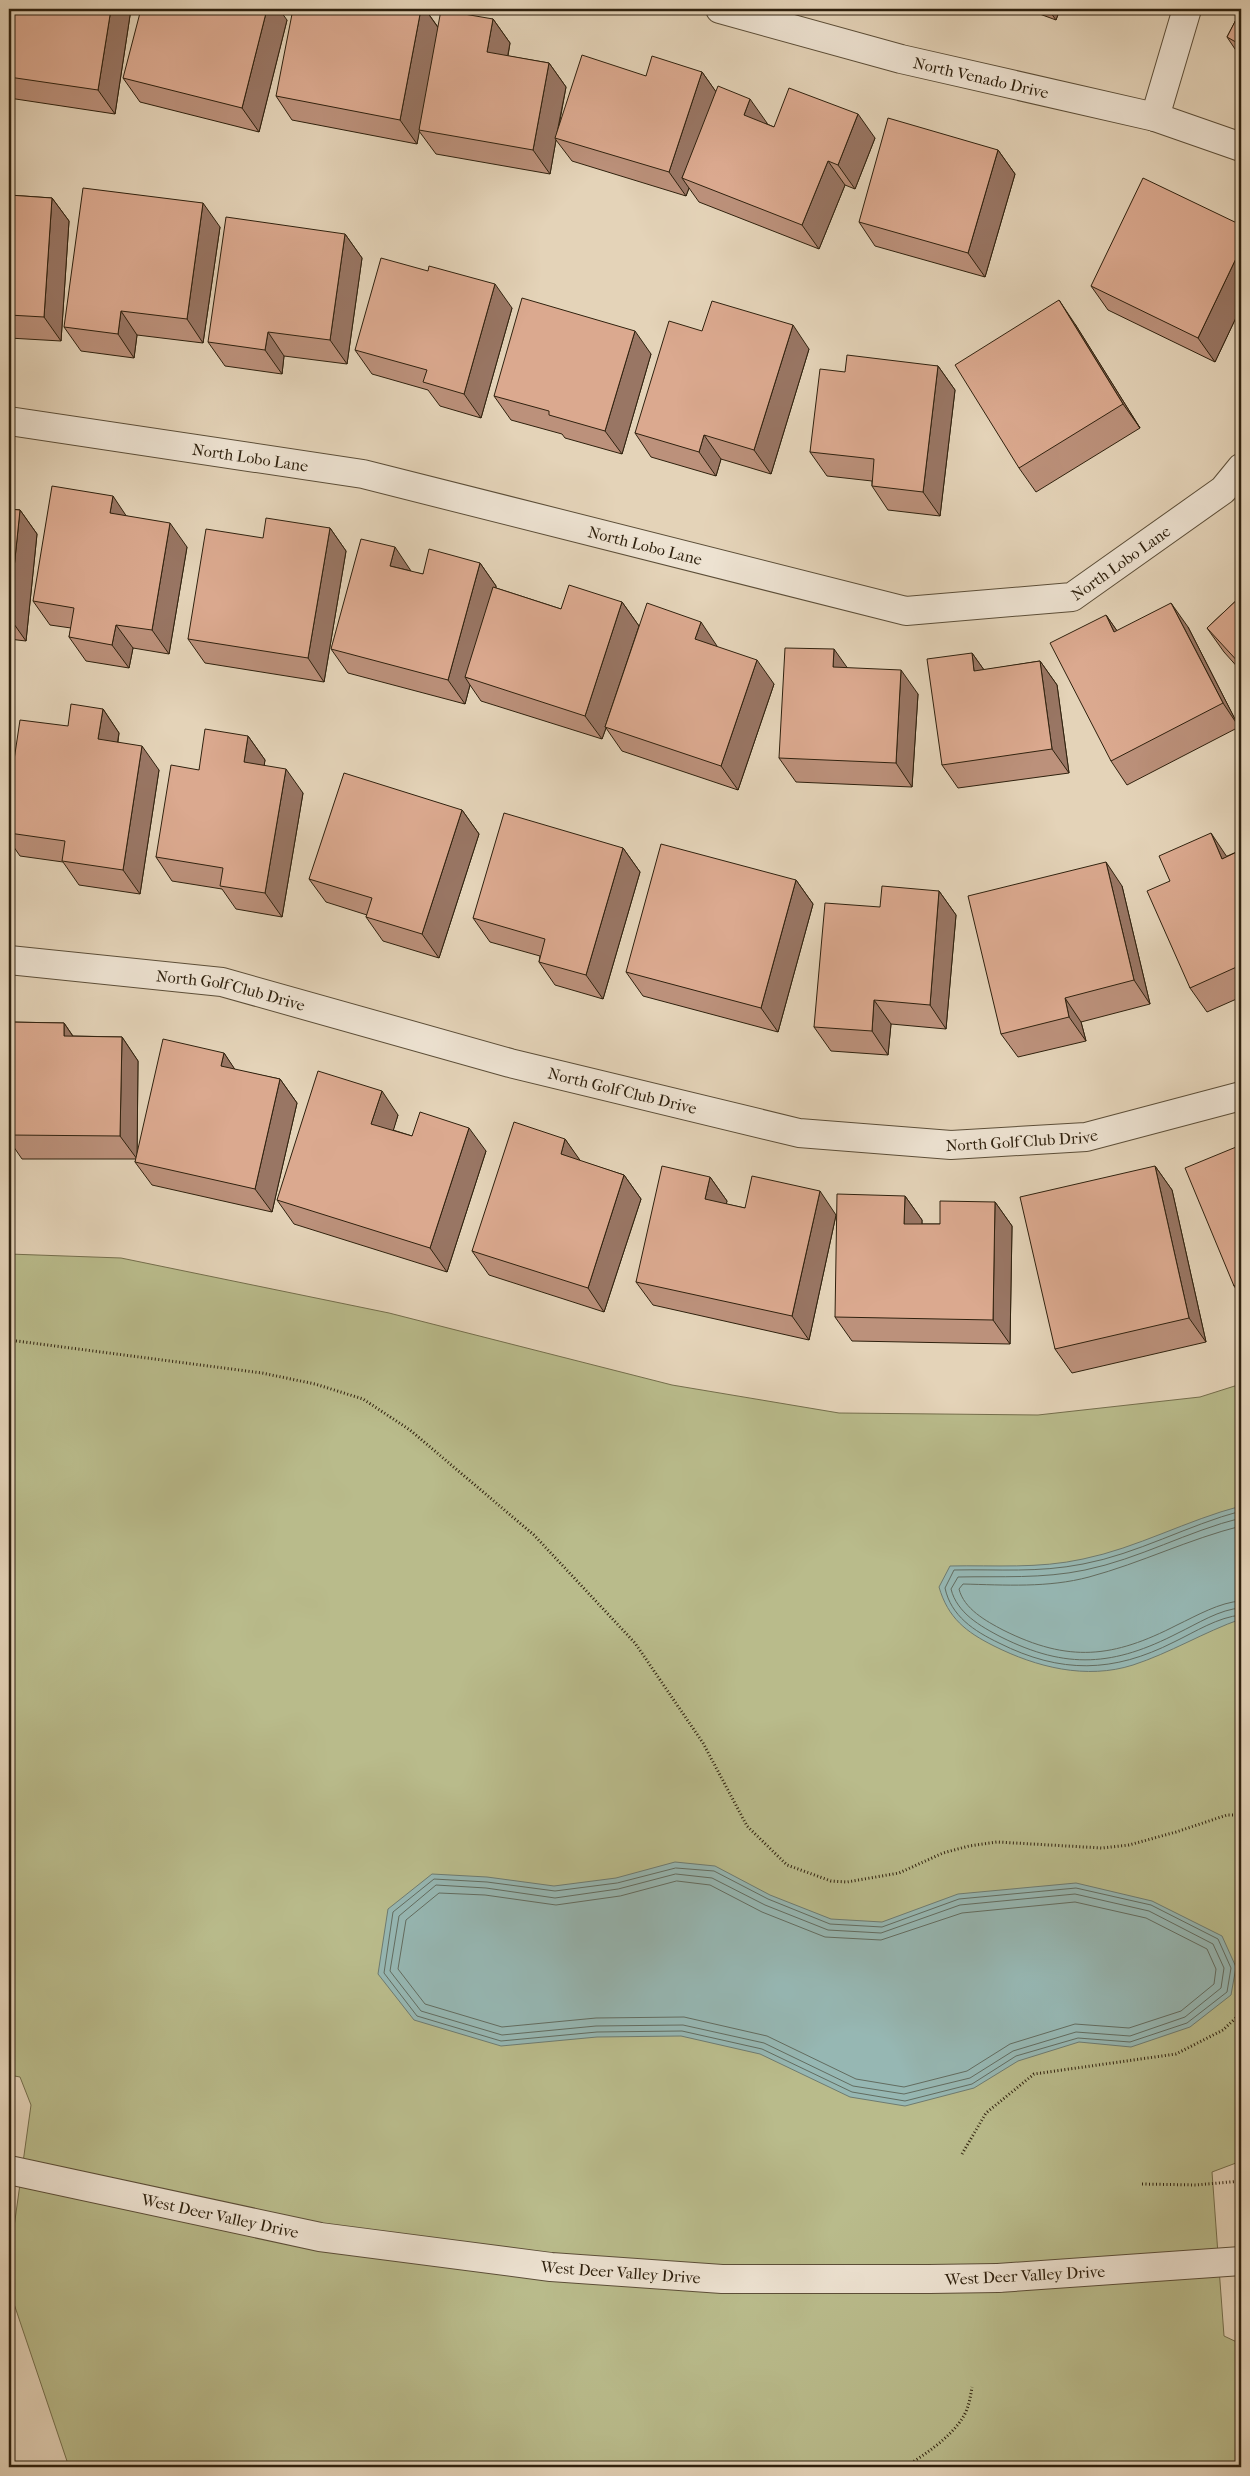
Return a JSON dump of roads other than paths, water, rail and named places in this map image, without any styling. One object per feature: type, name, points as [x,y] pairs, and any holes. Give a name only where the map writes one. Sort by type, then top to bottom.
[{"type":"street","name":"North Venado Drive","points":[[720,9],[901,59],[1155,117],[1241,147]]},
{"type":"street","points":[[1155,117],[1187,9]]},
{"type":"street","name":"North Lobo Lane","points":[[9,421],[363,474],[906,612],[1072,597],[1223,490],[1241,468]]},
{"type":"street","name":"North Golf Club Drive","points":[[9,960],[222,982],[510,1063],[799,1133],[951,1145],[1086,1137],[1241,1096]]},
{"type":"street","name":"West Deer Valley Drive","points":[[9,2170],[320,2237],[454,2256],[641,2275],[833,2281],[998,2278],[1241,2261]]},
{"type":"water","points":[[1241,1506],[1241,1619],[1133,1665],[1097,1671],[1079,1671],[1062,1669],[1027,1660],[994,1646],[959,1623],[947,1607],[939,1587],[950,1566],[1016,1566],[1050,1564],[1083,1559],[1123,1548]]},
{"type":"water","points":[[675,1862],[715,1866],[770,1895],[831,1919],[882,1922],[958,1894],[1076,1883],[1152,1901],[1222,1936],[1236,1967],[1231,1995],[1190,2027],[1131,2047],[1079,2042],[1018,2061],[974,2088],[905,2106],[850,2097],[760,2054],[681,2036],[597,2037],[501,2046],[414,2020],[378,1974],[388,1909],[432,1874],[487,1877],[554,1886],[616,1878]]}]
